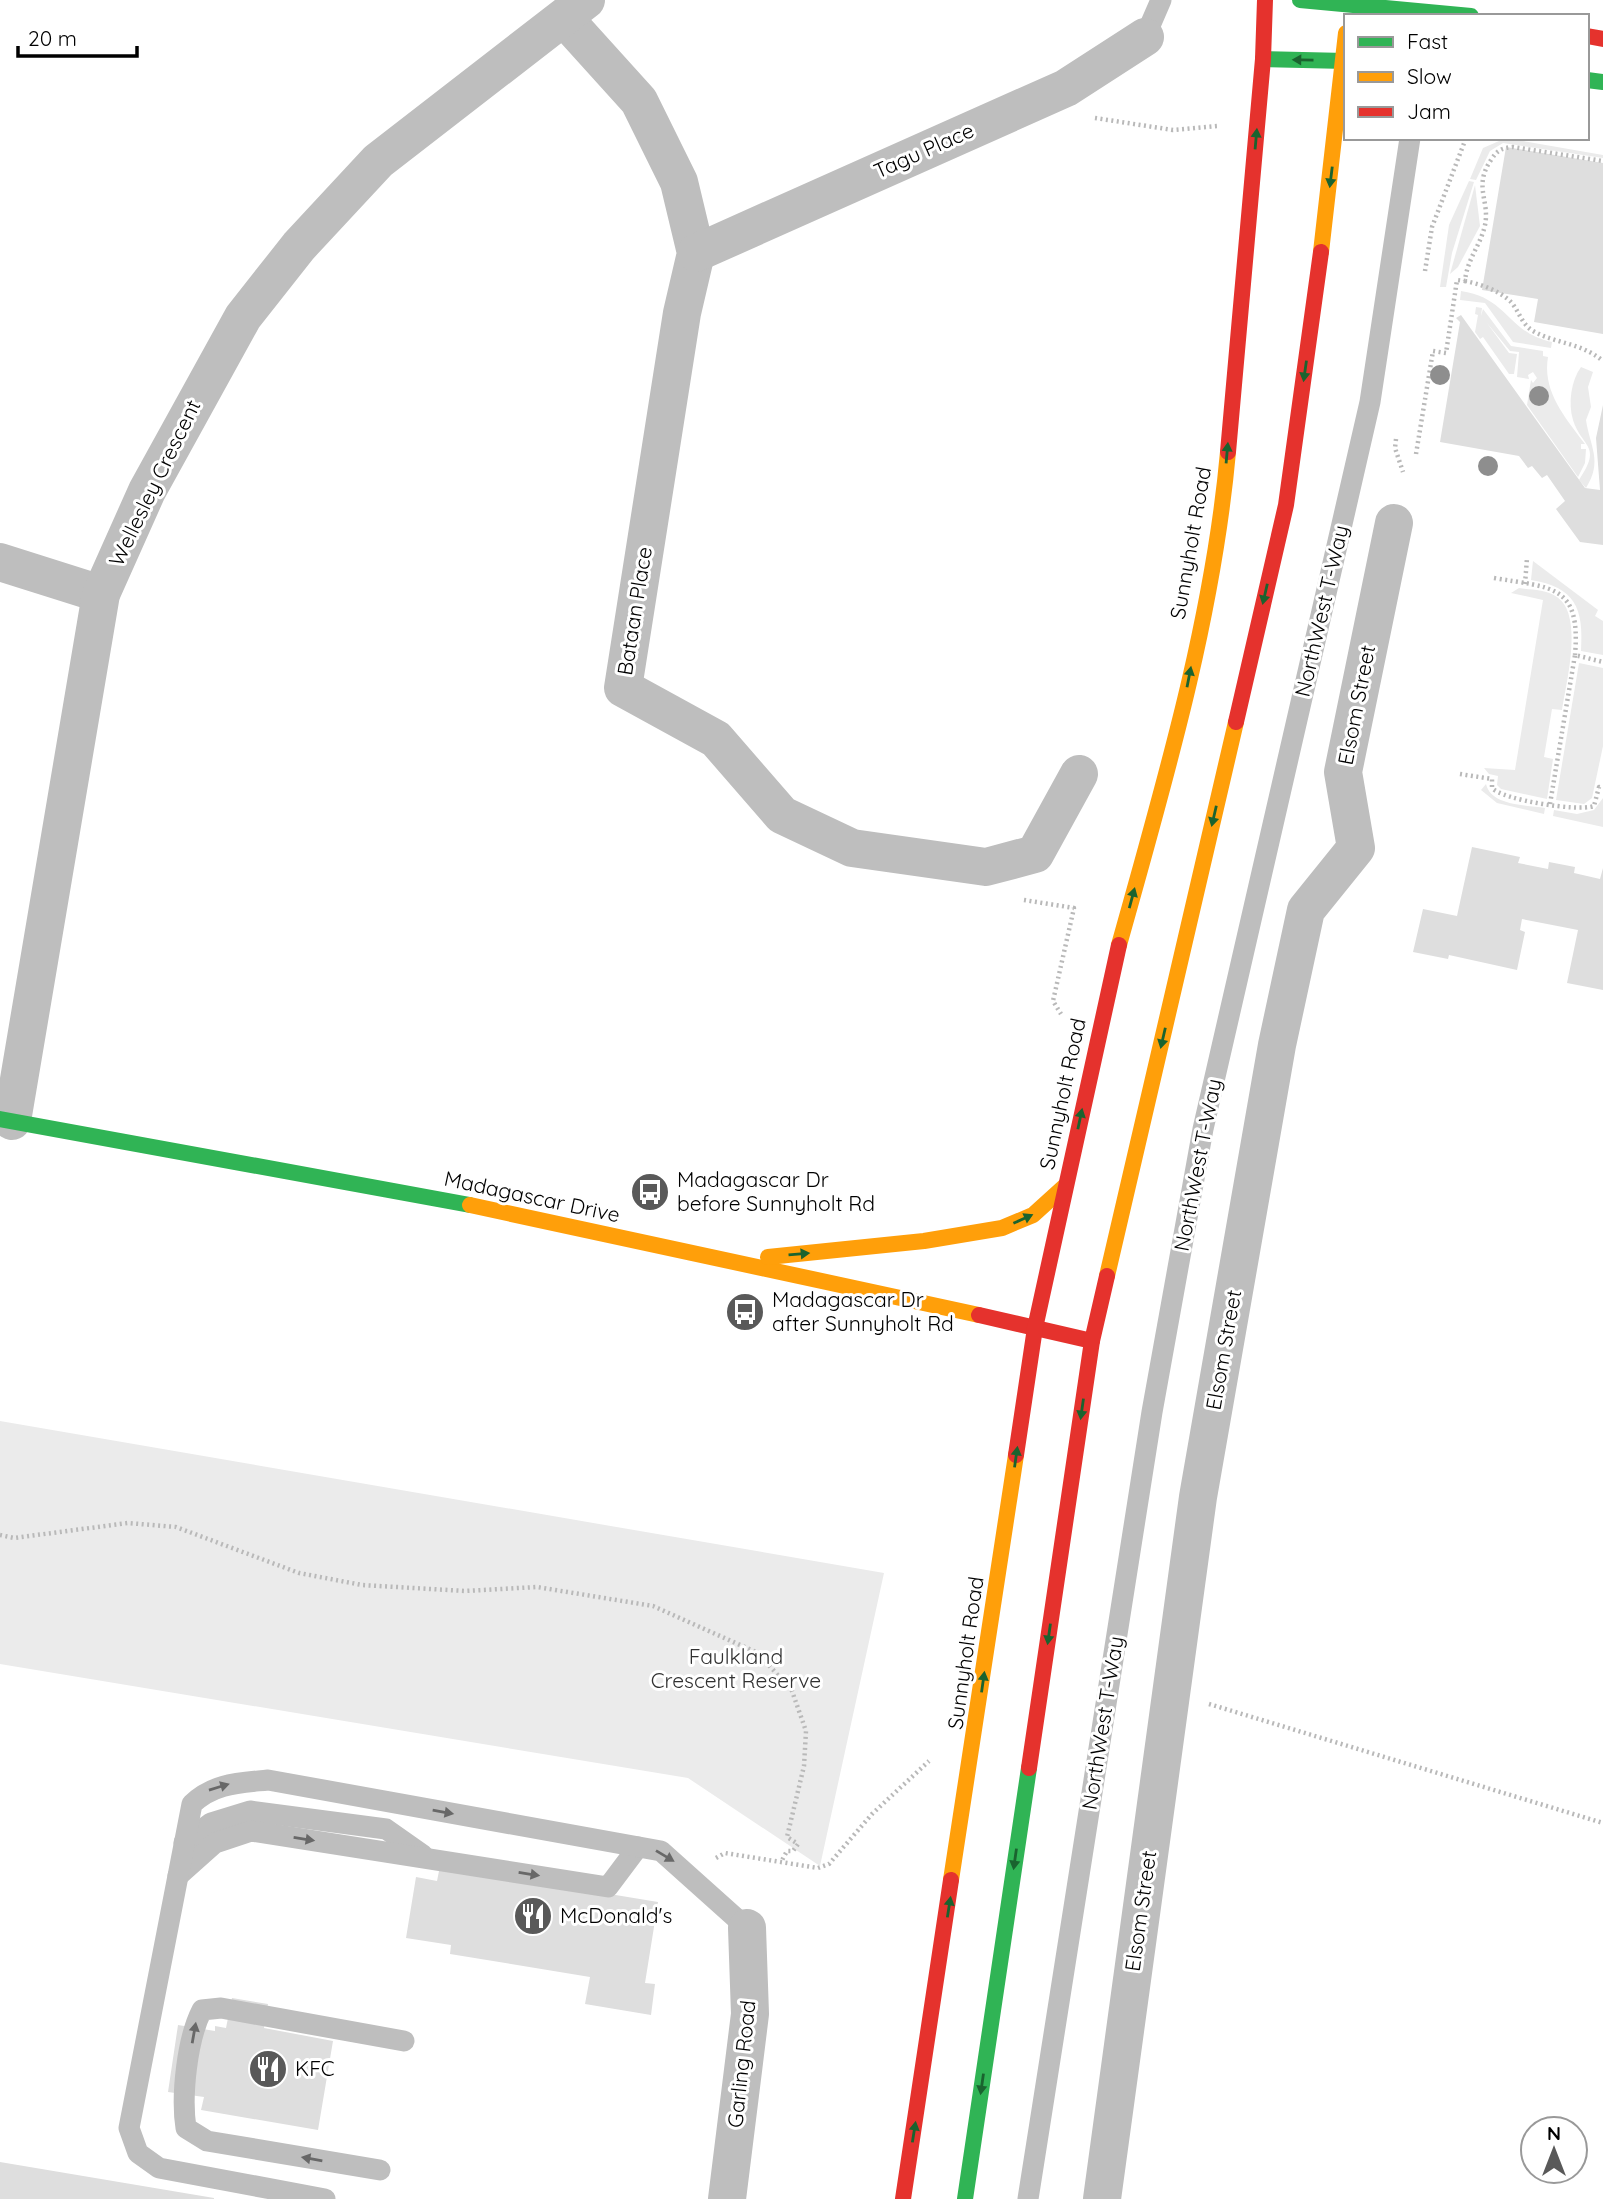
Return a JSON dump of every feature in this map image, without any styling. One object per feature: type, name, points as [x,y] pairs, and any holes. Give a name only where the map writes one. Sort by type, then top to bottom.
[{"type":"main road","name":"Sunnyholt Road","points":[[903,2199],[1035,1328],[1108,983],[1178,731],[1223,503],[1263,59],[1265,0]]},
{"type":"main road","points":[[1300,0],[1348,7],[1425,8],[1460,14]]},
{"type":"main road","points":[[1263,59],[1344,61]]},
{"type":"main road","points":[[965,2199],[1093,1341],[1286,505],[1315,303],[1344,69]]},
{"type":"main road","name":"Madagascar Drive","points":[[6,1120],[314,1174],[544,1219],[1093,1341]]},
{"type":"main road","points":[[731,1261],[923,1241],[1002,1228],[1033,1215],[1065,1186]]},
{"type":"street","name":"Bataan Place","points":[[575,9],[639,101],[679,182],[696,253],[681,313],[623,688],[716,739],[782,815],[852,848],[986,867],[1035,854],[1079,774]]},
{"type":"street","name":"Wellesley Crescent","points":[[6,1120],[101,594],[146,491],[187,413],[243,317],[299,246],[378,161],[575,9]]},
{"type":"street","name":"Tagu Place","points":[[696,253],[1066,88],[1145,37]]},
{"type":"street","name":"Elsom Street","points":[[1102,2199],[1198,1497],[1278,1045],[1306,911],[1356,848],[1343,772],[1394,523]]},
{"type":"street","points":[[0,562],[101,594]]},
{"type":"street","name":"Garling Road","points":[[727,2199],[750,2014],[747,1928]]},
{"type":"lane","points":[[1145,37],[1161,0]]},
{"type":"lane","name":"NorthWest T-Way","points":[[1027,2199],[1152,1412],[1203,1129],[1370,402],[1410,140]]},
{"type":"lane","points":[[325,2199],[159,2168],[138,2153],[129,2128],[192,1804],[204,1793],[220,1785],[268,1780],[661,1851],[747,1928]]},
{"type":"lane","points":[[184,1843],[211,1823],[250,1811],[386,1829],[428,1858]]},
{"type":"lane","points":[[178,1876],[215,1843],[251,1831],[608,1887],[638,1847]]},
{"type":"lane","points":[[380,2170],[207,2141],[186,2128],[183,2106],[195,2023],[202,2010],[221,2008],[404,2041]]},
{"type":"path","points":[[1066,88],[1087,117],[1173,130],[1219,126]]},
{"type":"path","points":[[1218,137],[1220,112]]},
{"type":"path","points":[[1432,227],[1465,140]]},
{"type":"path","points":[[1465,281],[1471,255],[1485,226],[1481,176],[1497,151],[1513,147],[1603,161]]},
{"type":"path","points":[[1416,454],[1433,351],[1446,353],[1457,280],[1489,288],[1510,301],[1526,326],[1536,332],[1575,344],[1603,361]]},
{"type":"path","points":[[1525,584],[1527,558]]},
{"type":"path","points":[[1494,578],[1560,592],[1568,602],[1576,625],[1575,655],[1550,804]]},
{"type":"path","points":[[1575,655],[1603,662]]},
{"type":"path","points":[[1460,774],[1492,779],[1492,788],[1503,796],[1590,808],[1597,802],[1599,787],[1603,788]]},
{"type":"path","points":[[986,867],[989,894],[1074,908],[1053,1001],[1068,1024]]},
{"type":"path","points":[[0,1535],[14,1538],[128,1523],[176,1527],[288,1569],[362,1585],[465,1591],[537,1587],[653,1606],[691,1621],[758,1653],[792,1691],[806,1731],[804,1766],[787,1837],[798,1844],[793,1851],[787,1851],[781,1862],[818,1868],[829,1864],[872,1814],[933,1758]]},
{"type":"path","points":[[1171,1692],[1603,1824]]},
{"type":"green space","points":[[1501,140],[1517,140],[1603,155],[1603,158],[1503,143],[1490,151],[1476,180],[1470,179],[1483,148]]},
{"type":"green space","points":[[1469,181],[1474,182],[1452,253],[1446,287],[1440,287],[1449,225]]},
{"type":"green space","points":[[1475,185],[1480,226],[1458,267],[1450,274]]},
{"type":"green space","points":[[1461,291],[1489,301],[1525,331],[1552,342],[1551,348],[1513,342],[1485,303],[1460,300]]},
{"type":"green space","points":[[1476,307],[1482,308],[1481,316],[1483,309],[1511,346],[1543,351],[1543,356],[1548,357],[1547,370],[1552,393],[1563,414],[1585,444],[1581,444],[1581,449],[1586,449],[1585,463],[1578,477],[1527,405],[1531,380],[1533,383],[1537,378],[1533,372],[1528,375],[1529,379],[1517,377],[1519,352],[1510,351],[1487,323],[1509,353],[1517,354],[1514,374],[1509,374],[1483,337],[1480,339],[1475,332],[1478,315],[1475,314]]},
{"type":"green space","points":[[1581,367],[1593,372],[1588,387],[1591,407],[1586,420],[1595,462],[1586,488],[1579,480],[1586,469],[1590,453],[1573,420],[1571,407],[1571,392]]},
{"type":"green space","points":[[1533,561],[1598,610],[1595,616],[1603,621],[1603,655],[1581,651],[1581,623],[1574,602],[1558,588],[1531,580]]},
{"type":"green space","points":[[1519,588],[1553,594],[1565,606],[1570,618],[1571,650],[1562,710],[1552,709],[1544,757],[1553,759],[1547,799],[1501,789],[1497,785],[1498,776],[1489,774],[1484,768],[1515,770],[1543,600],[1511,593]]},
{"type":"green space","points":[[1579,663],[1603,668],[1603,746],[1592,798],[1584,804],[1556,800]]},
{"type":"green space","points":[[1486,784],[1495,797],[1520,805],[1545,808],[1544,814],[1497,803],[1481,790]]},
{"type":"green space","points":[[1603,798],[1603,827],[1553,816],[1554,810],[1577,814],[1594,810]]},
{"type":"green space","name":"Faulkland Crescent Reserve","points":[[0,1421],[884,1573],[820,1866],[688,1778],[0,1664]]},
{"type":"building","points":[[1506,147],[1603,163],[1603,334],[1534,322],[1538,299],[1482,290]]},
{"type":"building","points":[[1461,315],[1585,488],[1600,490],[1596,438],[1603,405],[1603,545],[1580,542],[1556,509],[1565,501],[1547,475],[1542,478],[1532,466],[1528,468],[1519,456],[1440,442],[1460,322],[1456,318]]},
{"type":"building","points":[[1472,847],[1520,857],[1518,863],[1548,869],[1549,862],[1575,867],[1574,873],[1600,879],[1603,868],[1603,990],[1567,983],[1578,930],[1522,919],[1520,930],[1525,932],[1517,970],[1449,955],[1448,959],[1413,952],[1423,909],[1457,916]]},
{"type":"building","name":"McDonald's","points":[[440,1866],[658,1902],[645,1983],[655,1984],[651,2015],[585,2004],[590,1977],[450,1954],[451,1945],[406,1938],[416,1877],[437,1881]]},
{"type":"building","name":"KFC","points":[[232,1998],[268,2004],[264,2028],[333,2041],[318,2130],[201,2110],[204,2097],[168,2092],[178,2025],[215,2031],[215,2026],[226,2028]]},
{"type":"building","points":[[0,2162],[214,2198],[214,2199],[0,2199]]},
{"type":"traffic: fast","points":[[1300,0],[1450,14]]},
{"type":"traffic: fast","points":[[1263,59],[1344,61]]},
{"type":"traffic: fast","points":[[1589,80],[1603,82]]},
{"type":"traffic: fast","points":[[0,1119],[470,1205]]},
{"type":"traffic: fast","points":[[965,2199],[1029,1768]]},
{"type":"traffic: slow","points":[[1321,252],[1344,51]]},
{"type":"traffic: slow","points":[[1119,945],[1185,701],[1199,639],[1221,515],[1228,452]]},
{"type":"traffic: slow","points":[[1107,1276],[1236,722]]},
{"type":"traffic: slow","points":[[768,1257],[924,1241],[1002,1228],[1033,1215],[1065,1186]]},
{"type":"traffic: slow","points":[[470,1205],[979,1315]]},
{"type":"traffic: slow","points":[[951,1880],[1016,1455]]},
{"type":"traffic: jam","points":[[1228,452],[1263,59],[1265,0]]},
{"type":"traffic: jam","points":[[1589,36],[1603,39]]},
{"type":"traffic: jam","points":[[1236,722],[1286,505],[1321,252]]},
{"type":"traffic: jam","points":[[1016,1455],[1035,1328],[1119,945]]},
{"type":"traffic: jam","points":[[1029,1768],[1092,1341],[1107,1276]]},
{"type":"traffic: jam","points":[[979,1315],[1092,1341]]},
{"type":"traffic: jam","points":[[903,2199],[951,1880]]},
{"type":"place","name":"Madagascar Dr before Sunnyholt Rd","points":[[650,1192]]},
{"type":"place","name":"Madagascar Dr after Sunnyholt Rd","points":[[745,1312]]},
{"type":"place","name":"McDonald's","points":[[533,1916]]},
{"type":"place","name":"KFC","points":[[268,2069]]}]
